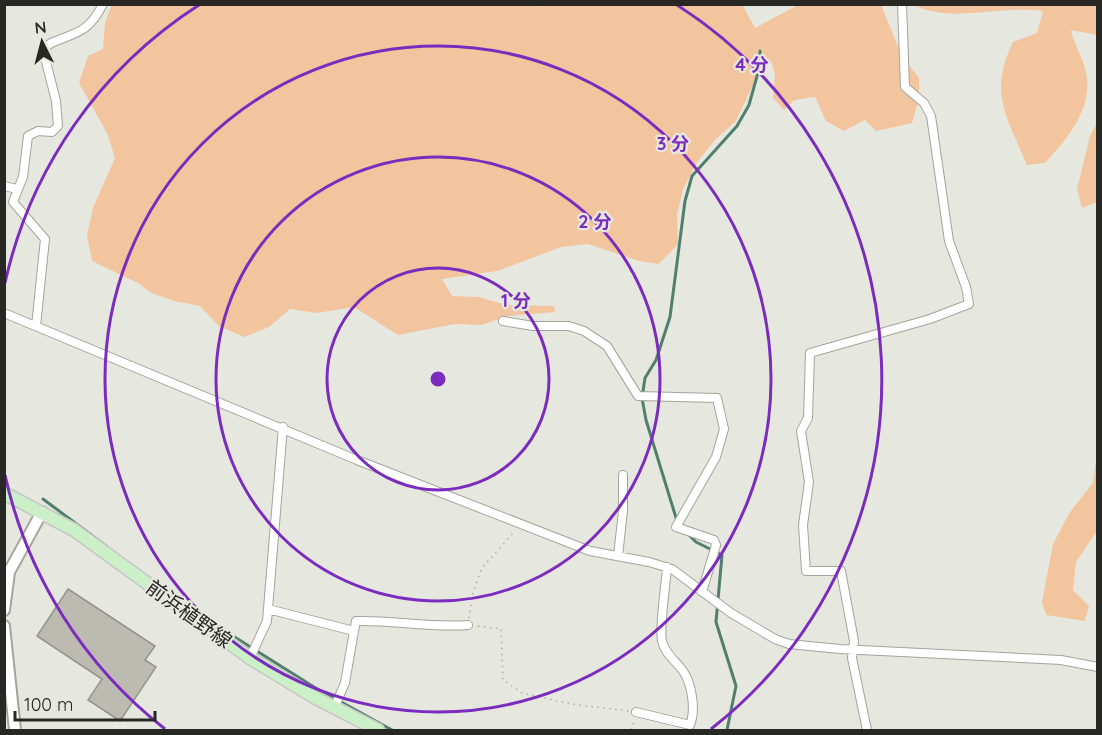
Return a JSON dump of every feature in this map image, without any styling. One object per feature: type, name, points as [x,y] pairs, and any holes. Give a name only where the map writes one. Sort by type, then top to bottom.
[{"type":"main road","name":"前浜植野線","points":[[4,493],[74,530],[250,658],[334,708],[378,730]]},
{"type":"street","points":[[36,326],[45,239],[13,202],[16,189],[23,177],[28,136],[38,131],[52,132],[58,126],[56,101],[44,54],[46,47],[87,28],[94,22],[103,4]]},
{"type":"street","points":[[867,730],[852,658],[854,642],[841,571],[806,571],[803,525],[809,482],[801,431],[808,418],[810,353],[930,319],[969,304],[966,287],[949,241],[938,149],[931,116],[924,103],[905,87],[902,4]]},
{"type":"street","points":[[4,186],[16,189]]},
{"type":"street","points":[[4,313],[590,551],[667,567],[731,613],[775,639],[789,644],[853,650],[1061,660],[1098,668]]},
{"type":"street","points":[[503,321],[533,326],[569,326],[584,331],[607,346],[638,396],[717,398],[724,429],[716,457],[676,527],[714,540],[717,545],[702,592]]},
{"type":"street","points":[[250,658],[267,621],[283,428]]},
{"type":"street","points":[[618,556],[623,511],[623,475]]},
{"type":"street","points":[[4,610],[9,572],[42,512]]},
{"type":"street","points":[[636,712],[690,725],[693,717],[690,688],[684,672],[671,659],[662,640],[667,567]]},
{"type":"street","points":[[268,609],[354,631]]},
{"type":"street","points":[[334,708],[345,683],[356,621],[384,620],[443,627],[468,625]]},
{"type":"street","points":[[4,626],[15,730]]},
{"type":"path","points":[[520,524],[482,568],[473,592],[468,625],[501,629],[503,680],[522,693],[571,704],[636,712],[631,730]]},
{"type":"shaded area","points":[[112,4],[537,5],[536,9],[538,4],[742,4],[755,28],[798,5],[881,5],[902,56],[919,78],[919,99],[912,123],[876,131],[865,120],[844,131],[826,121],[815,97],[794,100],[784,110],[773,98],[775,74],[771,61],[758,74],[736,121],[715,140],[698,161],[683,189],[677,215],[678,244],[659,264],[639,261],[588,244],[561,247],[497,271],[442,279],[452,296],[479,297],[506,305],[554,306],[555,312],[508,316],[482,325],[455,324],[398,335],[354,307],[317,313],[290,309],[269,327],[244,337],[219,326],[200,306],[174,301],[149,292],[140,284],[92,261],[87,235],[93,208],[115,158],[107,133],[79,83],[88,56],[103,49],[105,23]]},
{"type":"shaded area","points":[[913,5],[1097,5],[1097,35],[1071,30],[1087,79],[1084,106],[1072,130],[1045,163],[1027,165],[1007,118],[1001,91],[1002,76],[1013,42],[1037,33],[1043,11],[1010,10],[961,14],[944,13]]},
{"type":"shaded area","points":[[1097,122],[1097,202],[1082,208],[1077,189],[1090,136]]},
{"type":"shaded area","points":[[1097,452],[1097,531],[1076,562],[1073,590],[1089,606],[1085,621],[1046,615],[1042,602],[1053,544],[1070,512],[1093,483]]},
{"type":"building","points":[[68,589],[155,646],[145,660],[156,667],[120,721],[88,700],[102,679],[37,636]]},
{"type":"waterway","points":[[677,521],[646,420],[642,398],[645,378],[656,360],[670,317],[685,201],[692,176],[737,126],[749,105],[759,69],[760,51]]},
{"type":"waterway","points":[[43,499],[106,546]]},
{"type":"waterway","points":[[687,533],[696,542],[722,555],[716,622],[736,686],[727,730]]},
{"type":"waterway","points":[[214,624],[314,687],[392,730]]}]
